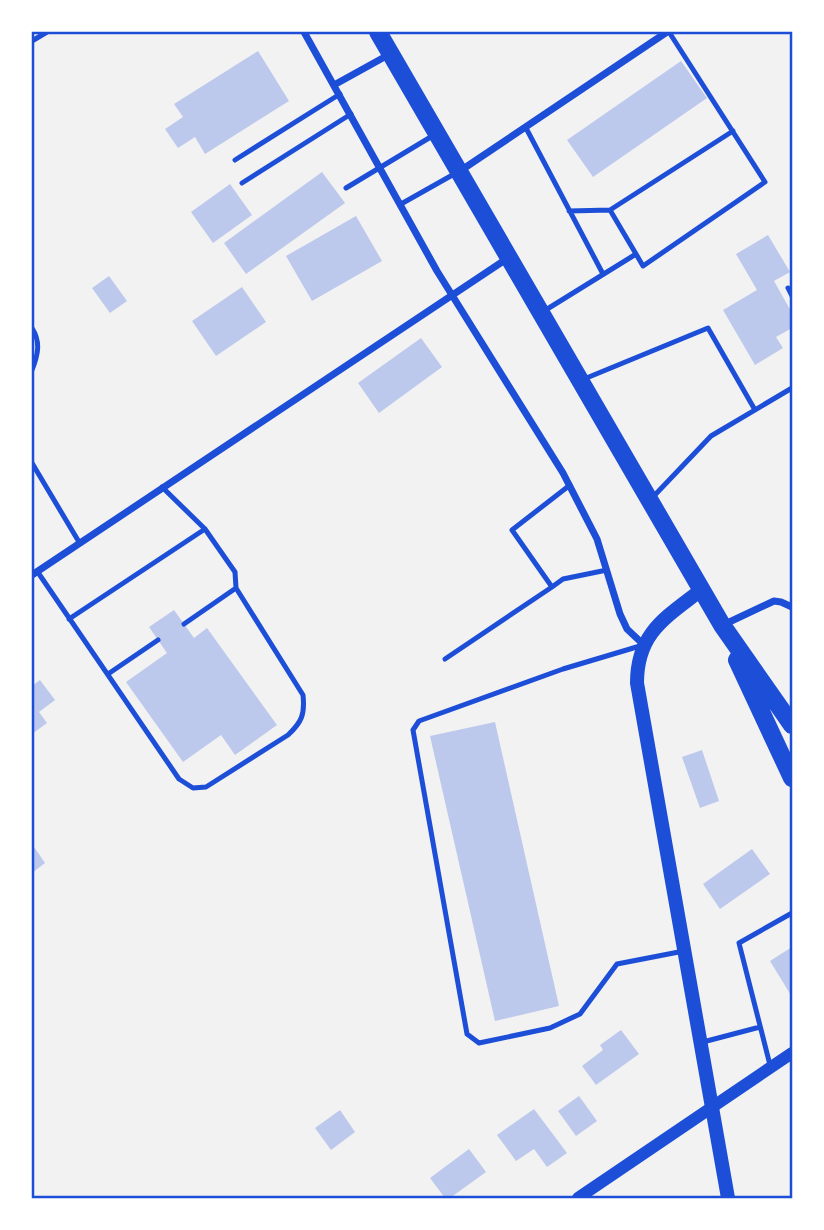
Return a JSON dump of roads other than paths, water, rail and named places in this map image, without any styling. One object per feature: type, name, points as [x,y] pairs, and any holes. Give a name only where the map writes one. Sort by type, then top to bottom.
[{"type":"highway","points":[[378,32],[701,590],[722,625],[793,725]]},
{"type":"highway","points":[[722,625],[793,778]]},
{"type":"main road","points":[[701,590],[662,621],[643,645],[638,666],[639,696],[728,1199]]},
{"type":"street","points":[[304,32],[451,294],[546,442],[570,485],[597,539],[623,622],[643,645]]},
{"type":"street","points":[[459,171],[668,32]]},
{"type":"street","points":[[334,85],[391,54]]},
{"type":"street","points":[[34,573],[509,257]]},
{"type":"street","points":[[722,625],[774,601],[781,601],[793,607]]},
{"type":"street","points":[[578,1199],[793,1053]]},
{"type":"lane","points":[[32,41],[47,32]]},
{"type":"lane","points":[[610,210],[643,266],[765,182],[668,32]]},
{"type":"lane","points":[[235,160],[340,94]]},
{"type":"lane","points":[[242,183],[351,114]]},
{"type":"lane","points":[[526,128],[603,274]]},
{"type":"lane","points":[[569,211],[610,210],[733,131]]},
{"type":"lane","points":[[345,188],[437,133]]},
{"type":"lane","points":[[401,204],[459,171]]},
{"type":"lane","points":[[541,313],[636,254]]},
{"type":"lane","points":[[788,288],[793,296]]},
{"type":"lane","points":[[32,328],[38,353],[32,370]]},
{"type":"lane","points":[[580,381],[708,328],[755,410]]},
{"type":"lane","points":[[650,501],[711,436],[793,388]]},
{"type":"lane","points":[[32,463],[79,542]]},
{"type":"lane","points":[[552,587],[512,530],[570,485]]},
{"type":"lane","points":[[34,573],[108,674],[179,779],[193,788],[206,787],[288,735],[299,725],[305,712],[303,695],[236,588],[235,572],[205,529],[162,487]]},
{"type":"lane","points":[[69,619],[205,529]]},
{"type":"lane","points":[[445,659],[563,579],[607,570]]},
{"type":"lane","points":[[184,624],[236,588]]},
{"type":"lane","points":[[108,674],[158,640]]},
{"type":"lane","points":[[643,645],[563,669],[418,720],[413,730],[467,1034],[479,1043],[550,1028],[580,1014],[617,964],[684,951]]},
{"type":"lane","points":[[771,1068],[739,943],[793,913]]},
{"type":"lane","points":[[700,1043],[760,1027]]}]
